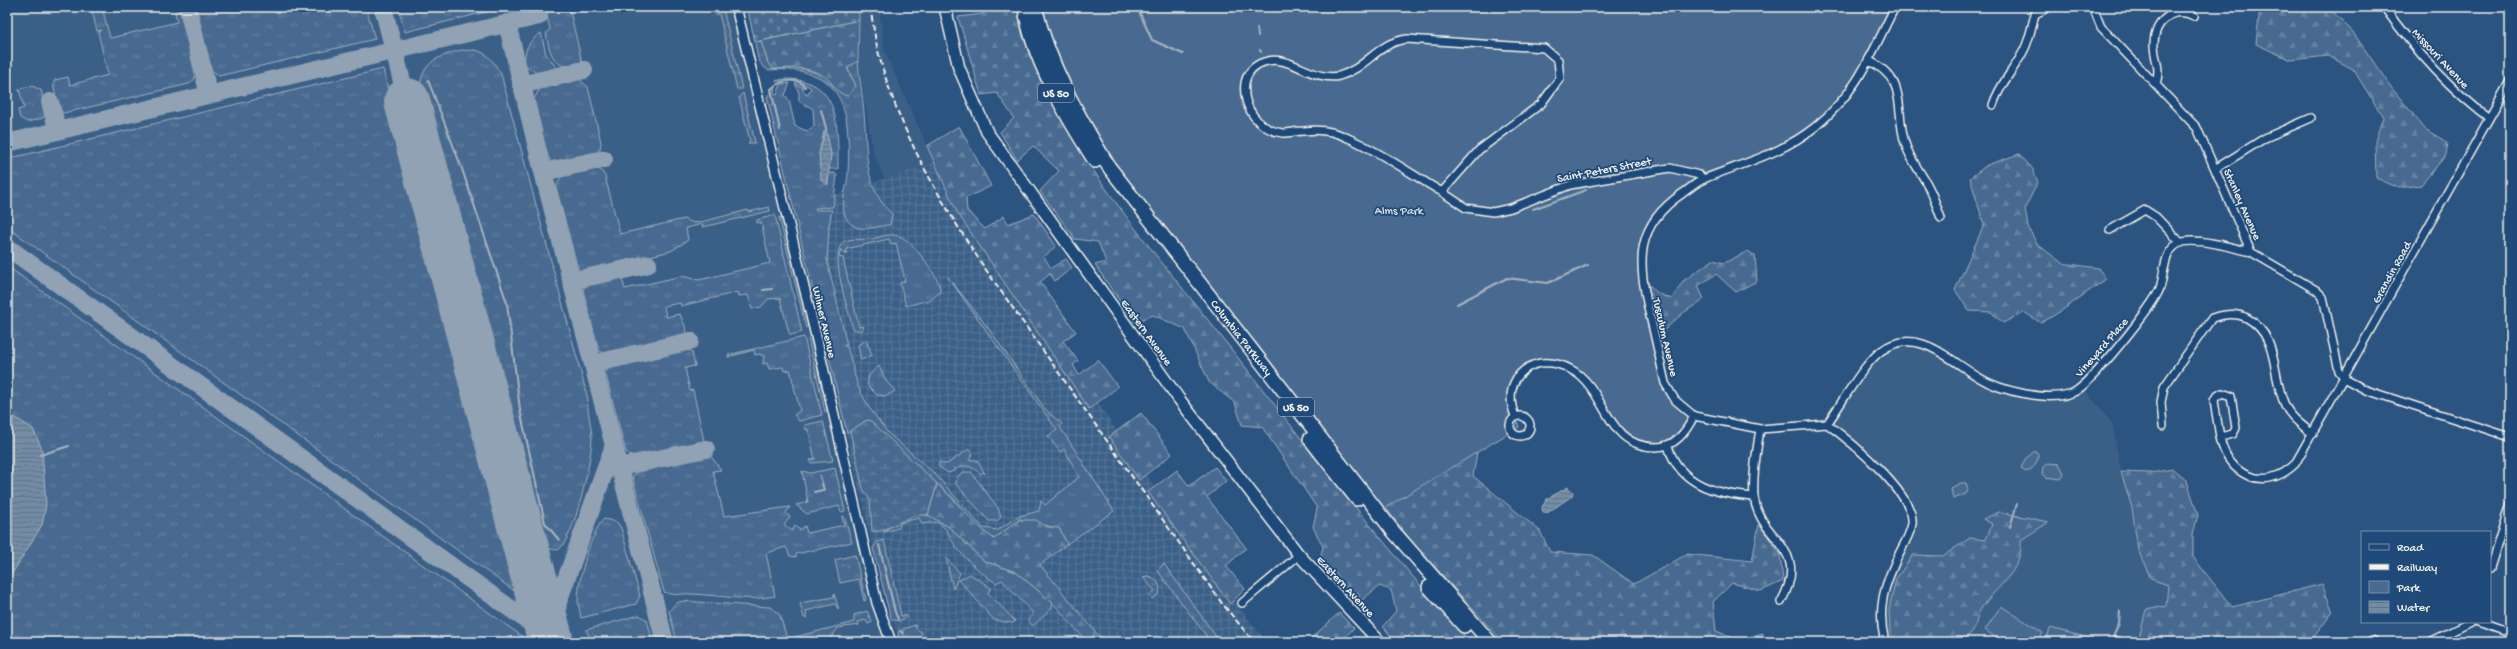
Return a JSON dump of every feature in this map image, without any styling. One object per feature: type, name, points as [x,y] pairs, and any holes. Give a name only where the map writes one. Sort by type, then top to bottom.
[{"type":"highway","name":"Columbia Parkway","points":[[1025,7],[1033,39],[1051,84],[1077,133],[1103,173],[1336,473],[1448,610],[1479,642]]},
{"type":"highway","name":"Columbia Parkway","points":[[1036,7],[1059,78],[1082,123],[1109,167],[1393,531],[1490,642]]},
{"type":"main road","name":"Eastern Avenue","points":[[945,7],[959,68],[987,132],[1179,399],[1299,555],[1380,642]]},
{"type":"street","name":"Wilmer Avenue","points":[[736,7],[799,264],[877,603],[891,642]]},
{"type":"street","name":"Tusculum Avenue","points":[[1828,424],[1760,429],[1694,416],[1675,400],[1665,384],[1640,268],[1647,232],[1661,210],[1670,201],[1704,179],[1760,159],[1804,135],[1842,102],[1856,85],[1895,7]]},
{"type":"street","points":[[1993,105],[1996,92],[2007,80],[2025,48],[2035,14],[2048,7]]},
{"type":"street","name":"Stanley Avenue","points":[[2093,7],[2101,27],[2197,128],[2252,252],[2316,290],[2323,297],[2339,371],[2344,379]]},
{"type":"street","points":[[2156,85],[2159,72],[2154,45],[2155,35],[2171,7]]},
{"type":"street","name":"Missouri Avenue","points":[[2384,7],[2412,45],[2441,77],[2489,118]]},
{"type":"street","points":[[2166,16],[2177,12],[2194,16]]},
{"type":"street","name":"Saint Peters Street","points":[[1442,192],[1478,150],[1541,104],[1558,84],[1560,66],[1551,52],[1538,47],[1407,39],[1388,43],[1355,68],[1340,76],[1324,76],[1274,60],[1262,62],[1252,69],[1246,80],[1246,100],[1253,116],[1265,127],[1282,133],[1318,130],[1337,133],[1442,192],[1466,208],[1493,212],[1511,208],[1570,185],[1670,168],[1699,175],[1704,179]]},
{"type":"street","points":[[1868,60],[1890,74],[1896,85],[1900,97],[1905,144],[1928,185],[1941,218]]},
{"type":"street","name":"Grandin Road","points":[[2220,437],[2222,451],[2227,459],[2238,471],[2247,476],[2266,479],[2288,471],[2295,464],[2510,81]]},
{"type":"street","points":[[2215,169],[2265,138],[2311,118]]},
{"type":"street","points":[[2110,230],[2145,210],[2156,217],[2181,243],[2214,244],[2252,252]]},
{"type":"street","name":"Vineyard Place","points":[[1828,424],[1875,356],[1899,342],[1918,342],[1927,345],[1978,378],[2015,391],[2046,396],[2075,392],[2093,375],[2142,315],[2160,289],[2166,258],[2172,248],[2181,243]]},
{"type":"street","points":[[2163,426],[2161,402],[2164,387],[2212,318],[2234,314],[2248,318],[2262,329],[2269,343],[2285,405],[2301,425],[2313,434]]},
{"type":"street","points":[[1515,416],[1510,403],[1511,389],[1521,372],[1533,364],[1556,363],[1582,376],[1590,387],[1609,421],[1625,438],[1647,447],[1668,446],[1685,431],[1694,416]]},
{"type":"street","points":[[2344,379],[2366,390],[2510,437]]},
{"type":"street","points":[[2224,393],[2232,398],[2236,428],[2233,434],[2220,437],[2214,401],[2218,395],[2224,393]]},
{"type":"street","points":[[1828,424],[1862,451],[1879,468],[1898,493],[1911,514],[1912,524],[1909,535],[1887,581],[1881,602],[1881,627],[1885,642]]},
{"type":"street","points":[[1760,429],[1754,497],[1763,520],[1782,545],[1790,560],[1790,585],[1781,602]]},
{"type":"street","points":[[1668,446],[1679,470],[1696,484],[1709,489],[1754,497]]},
{"type":"street","points":[[2491,565],[2510,504]]},
{"type":"street","points":[[1242,603],[1299,555]]},
{"type":"street","points":[[2430,642],[2469,623]]},
{"type":"street","points":[[2481,623],[2510,633]]},
{"type":"shaded area","points":[[7,7],[731,7],[739,33],[876,615],[887,642],[7,642]]},
{"type":"shaded area","points":[[860,7],[879,7],[884,50],[957,212],[892,196],[873,151],[859,66]]},
{"type":"shaded area","points":[[937,162],[1217,581],[1267,642],[900,642],[885,599],[793,208]]},
{"type":"shaded area","points":[[1918,342],[1978,378],[2015,391],[2067,394],[2082,386],[2112,423],[2121,472],[2132,508],[2138,550],[2168,585],[2159,641],[2194,639],[2201,642],[1885,642],[1881,602],[1912,520],[1894,488],[1827,424],[1875,356],[1892,345]]},
{"type":"green space","points":[[91,7],[102,7],[110,38],[177,22],[175,12],[180,11],[196,73],[194,80],[189,84],[64,113],[59,110],[53,84],[55,80],[68,77],[70,85],[108,75],[98,32],[101,30],[97,31]]},
{"type":"green space","points":[[195,7],[366,7],[375,39],[219,76],[210,69]]},
{"type":"green space","points":[[398,7],[506,7],[405,32]]},
{"type":"green space","points":[[545,7],[569,7],[582,62],[564,66],[559,64],[553,57],[549,48],[546,34],[550,29]]},
{"type":"green space","points":[[716,7],[722,7],[742,89],[737,89],[719,14],[715,14]]},
{"type":"green space","points":[[747,7],[859,7],[859,20],[755,42]]},
{"type":"green space","points":[[984,7],[1017,7],[1023,38],[1043,84],[1089,163],[1115,201],[1142,238],[1346,496],[1407,570],[1470,642],[1421,642],[1412,633],[1404,642],[1395,642],[1383,626],[1396,611],[1391,590],[1379,586],[1356,605],[1319,563],[1323,547],[1313,527],[1317,508],[1262,427],[1242,425],[1235,403],[1209,382],[1185,329],[1153,315],[1134,322],[1095,265],[1106,262],[1098,242],[1075,239],[1040,191],[1059,171],[1033,146],[1017,160],[1000,132],[1014,118],[997,93],[981,95],[958,17],[982,14]]},
{"type":"green space","name":"Alms Park","points":[[1035,7],[1895,7],[1856,85],[1795,142],[1704,179],[1670,201],[1647,232],[1641,257],[1665,383],[1691,414],[1685,431],[1658,447],[1625,438],[1590,387],[1556,363],[1521,372],[1510,403],[1519,427],[1378,512],[1082,123]]},
{"type":"green space","points":[[1370,7],[1574,352],[1521,353],[1479,441],[1473,476],[1540,531],[1550,552],[1593,555],[1634,584],[1687,554],[1752,561],[1759,524],[1780,554],[1783,581],[1761,591],[1732,583],[1713,602],[1716,631],[1738,640],[1763,633],[1763,642],[1503,642],[1412,542],[1311,410]]},
{"type":"green space","points":[[2260,7],[2328,7],[2352,31],[2391,87],[2425,129],[2448,143],[2446,155],[2421,185],[2399,188],[2376,178],[2375,141],[2383,117],[2353,69],[2328,56],[2291,60],[2256,44]]},
{"type":"green space","points":[[859,20],[858,61],[847,68],[856,86],[848,96],[840,93],[827,78],[818,73],[800,68],[774,69],[768,63],[761,41]]},
{"type":"green space","points":[[541,33],[546,54],[557,68],[537,73],[525,65],[525,55],[530,43]]},
{"type":"green space","points":[[761,41],[768,63],[774,69],[793,68],[808,70],[822,77],[837,90],[856,86],[847,67],[858,61],[868,166],[871,179],[882,203],[892,214],[890,225],[872,228],[858,228],[848,221],[843,209],[848,173],[849,150],[844,111],[838,95],[828,83],[813,75],[793,70],[768,70],[764,68],[758,58],[755,42]]},
{"type":"green space","points":[[462,50],[480,51],[491,59],[501,74],[588,399],[592,438],[589,463],[576,516],[570,532],[558,550],[545,548],[542,542],[420,88],[421,79],[424,72],[433,61]]},
{"type":"green space","points":[[383,69],[524,598],[7,227],[7,159]]},
{"type":"green space","points":[[579,79],[588,87],[601,142],[600,149],[590,156],[577,160],[551,162],[548,157],[533,101],[540,88]]},
{"type":"green space","points":[[784,79],[802,81],[816,86],[826,95],[836,120],[838,169],[829,169],[831,154],[824,131],[819,154],[828,184],[829,173],[835,173],[837,176],[833,207],[815,208],[815,210],[832,210],[829,226],[827,227],[829,228],[827,260],[847,345],[844,346],[847,346],[858,387],[870,409],[888,433],[935,474],[983,528],[998,530],[1017,517],[1019,520],[994,539],[975,525],[955,500],[867,420],[847,433],[767,97],[775,85],[774,93],[777,95],[781,84],[790,83],[785,95],[789,100],[795,126],[807,131],[814,126],[813,109],[799,101],[799,93],[795,83],[802,87],[805,94],[808,94],[811,88],[800,81],[775,81]]},
{"type":"green space","points":[[32,86],[41,90],[47,113],[43,118],[27,122],[20,118],[18,110],[24,108],[19,89]]},
{"type":"green space","points":[[743,93],[755,143],[748,143],[750,141],[739,97]]},
{"type":"green space","points":[[959,126],[991,186],[966,198],[967,211],[985,229],[1004,216],[1008,224],[1034,214],[1056,246],[1044,257],[1051,268],[1066,259],[1072,268],[1055,281],[1050,274],[1040,282],[1076,332],[1063,341],[1078,361],[1073,365],[1079,375],[1098,360],[1118,387],[1089,409],[957,212],[927,146]]},
{"type":"green space","points":[[2019,154],[2032,168],[2038,182],[2025,208],[2028,227],[2037,244],[2062,263],[2098,268],[2106,279],[2061,311],[2041,323],[2024,312],[2003,323],[1991,312],[1969,311],[1955,290],[1984,225],[1970,178],[1987,165]]},
{"type":"green space","points":[[594,168],[601,170],[605,176],[620,234],[684,219],[694,223],[748,210],[749,212],[769,207],[770,211],[703,227],[702,224],[686,228],[688,240],[671,251],[583,272],[578,269],[556,187],[561,177]]},
{"type":"green space","points":[[775,215],[802,332],[791,335],[789,333],[780,298],[768,299],[761,307],[752,309],[748,295],[739,296],[738,292],[681,306],[680,303],[664,306],[666,317],[680,314],[687,331],[685,334],[605,353],[599,351],[583,290],[586,284],[649,270],[652,272],[622,279],[625,289],[682,276],[699,280],[770,263],[761,222],[757,223],[757,220]]},
{"type":"green space","points":[[779,217],[783,218],[808,326],[806,328]]},
{"type":"green space","points":[[887,235],[897,235],[902,237],[920,254],[937,279],[940,292],[927,303],[925,301],[906,306],[900,283],[905,281],[896,243],[891,244],[889,239],[846,249],[847,255],[841,249],[839,257],[843,258],[859,327],[864,326],[862,331],[853,329],[841,282],[838,256],[840,247],[845,241],[848,240],[871,239]]},
{"type":"green space","points":[[1748,251],[1755,256],[1757,281],[1736,292],[1716,274],[1698,286],[1704,299],[1683,313],[1659,335],[1647,283],[1659,294],[1672,299],[1683,281],[1713,260],[1724,263]]},
{"type":"green space","points":[[7,266],[530,642],[7,642]]},
{"type":"green space","points":[[948,277],[986,325],[1046,410],[1062,424],[1060,427],[1114,511],[1067,544],[1059,528],[1033,521],[1022,520],[1019,516],[1039,511],[1041,501],[1045,505],[1079,477],[1064,449],[1060,452],[1048,436],[1057,430]]},
{"type":"green space","points":[[804,337],[822,415],[799,421],[794,415],[800,411],[790,370],[784,371],[783,367],[769,369],[767,363],[763,364],[764,356],[759,354],[755,355],[754,350],[728,357],[728,355]]},
{"type":"green space","points":[[808,339],[811,340],[828,409],[825,412]]},
{"type":"green space","points":[[866,340],[872,355],[861,360],[858,345]]},
{"type":"green space","points":[[689,350],[692,352],[695,366],[685,368],[690,391],[693,390],[704,441],[633,457],[626,452],[605,372],[609,368]]},
{"type":"green space","points":[[879,366],[886,381],[895,391],[886,396],[877,395],[867,385],[869,375]]},
{"type":"green space","points":[[1141,413],[1172,454],[1139,480],[1109,437]]},
{"type":"green space","points":[[867,420],[871,421],[937,484],[928,515],[912,517],[882,530],[876,532],[872,531],[870,500],[863,489],[850,431]]},
{"type":"green space","points":[[823,421],[833,461],[811,463],[810,460],[815,459],[808,429],[806,430],[805,425]]},
{"type":"green space","points":[[969,449],[973,454],[969,460],[977,460],[984,472],[980,474],[971,467],[965,466],[955,470],[954,467],[954,471],[948,473],[938,466],[939,462],[947,464]]},
{"type":"green space","points":[[2035,451],[2038,455],[2035,466],[2026,471],[2021,468],[2025,459]]},
{"type":"green space","points":[[710,455],[721,470],[713,471],[724,516],[790,507],[786,513],[790,517],[784,525],[792,531],[795,526],[800,530],[805,526],[807,533],[844,525],[842,517],[844,516],[852,542],[796,554],[796,557],[790,556],[786,547],[766,553],[775,596],[765,598],[744,598],[691,594],[676,595],[664,592],[632,476],[639,472]]},
{"type":"green space","points":[[2048,463],[2059,464],[2064,473],[2061,479],[2045,477],[2042,474],[2043,467]]},
{"type":"green space","points":[[1215,467],[1226,481],[1207,497],[1246,548],[1226,566],[1245,589],[1230,604],[1148,492],[1177,470],[1189,486]]},
{"type":"green space","points":[[835,468],[845,511],[841,512],[839,506],[807,514],[796,505],[808,502],[802,471],[810,473]]},
{"type":"green space","points":[[2173,469],[2187,481],[2198,515],[2193,534],[2193,557],[2232,607],[2322,584],[2333,612],[2310,642],[2201,642],[2194,639],[2159,641],[2139,638],[2146,610],[2166,606],[2168,585],[2151,579],[2138,550],[2132,508],[2121,472],[2151,473]]},
{"type":"green space","points":[[963,472],[971,472],[998,508],[1001,517],[997,521],[989,521],[956,484],[957,477]]},
{"type":"green space","points":[[1961,483],[1966,483],[1968,490],[1966,494],[1953,499],[1951,488]]},
{"type":"green space","points":[[937,484],[986,533],[994,539],[1019,520],[1036,520],[1047,527],[1059,528],[1067,544],[1040,565],[1098,635],[1109,642],[1087,642],[1053,603],[1016,572],[984,561],[949,527],[928,515]]},
{"type":"green space","points":[[1999,512],[2049,522],[2021,540],[2021,551],[2014,569],[1982,607],[1972,632],[1965,638],[1951,642],[1898,642],[1890,633],[1889,609],[1896,579],[1913,555],[1943,556],[1970,538],[1986,540],[1992,524],[1983,519]]},
{"type":"green space","points":[[920,514],[932,516],[949,527],[984,561],[1016,572],[1053,603],[1052,608],[1033,626],[1028,621],[1033,613],[1002,580],[996,583],[970,562],[956,547],[946,530],[937,522],[922,524],[919,518],[900,523],[899,528],[883,532],[899,521]]},
{"type":"green space","points":[[604,519],[617,522],[621,528],[640,596],[636,604],[581,618],[578,599],[580,580],[586,556],[594,534]]},
{"type":"green space","points":[[884,540],[901,616],[906,615],[907,617],[899,621],[891,619],[873,548],[877,542]]},
{"type":"green space","points":[[855,555],[866,600],[864,601],[859,579],[840,583],[835,560]]},
{"type":"green space","points":[[946,558],[960,573],[953,589]]},
{"type":"green space","points":[[1164,564],[1220,642],[1211,642],[1157,570]]},
{"type":"green space","points":[[970,574],[991,588],[988,593],[1015,621],[1013,623],[994,620],[959,580]]},
{"type":"green space","points":[[1147,576],[1156,580],[1160,588],[1159,594],[1152,599],[1149,595],[1155,591],[1143,577]]},
{"type":"green space","points":[[834,594],[839,610],[835,604],[806,611],[807,618],[804,618],[800,603],[834,597]]},
{"type":"green space","points":[[683,601],[770,607],[780,615],[787,639],[854,622],[854,615],[867,611],[872,622],[868,624],[866,620],[858,622],[859,625],[838,628],[828,642],[677,642],[669,611],[676,603]]},
{"type":"green space","points":[[2001,606],[2043,633],[2037,642],[2002,642],[1985,630]]},
{"type":"green space","points":[[1339,613],[1354,628],[1340,642],[1307,642]]},
{"type":"green space","points":[[639,615],[647,620],[653,642],[592,642],[586,630]]},
{"type":"green space","points":[[915,625],[916,629],[922,632],[920,637],[923,642],[900,642],[898,636],[899,630],[903,635],[903,629]]},
{"type":"green space","points":[[2050,628],[2105,642],[2046,642]]},
{"type":"water","points":[[826,128],[831,154],[827,185],[821,180],[819,154]]},
{"type":"water","points":[[7,412],[33,429],[42,449],[46,505],[42,525],[7,582]]},
{"type":"water","points":[[1568,487],[1573,492],[1572,496],[1547,513],[1543,513],[1542,507],[1547,499]]},
{"type":"waterway","points":[[1137,7],[1152,40],[1183,54]]},
{"type":"waterway","points":[[1257,28],[1258,36]]},
{"type":"waterway","points":[[428,80],[461,166],[507,303],[520,410],[545,523],[559,540]]},
{"type":"waterway","points":[[780,130],[771,89],[778,84],[788,81],[797,82],[805,87]]},
{"type":"waterway","points":[[821,110],[826,128]]},
{"type":"waterway","points":[[1533,209],[1586,190]]},
{"type":"waterway","points":[[1457,304],[1507,278],[1548,283],[1588,265]]},
{"type":"waterway","points":[[763,290],[772,289]]},
{"type":"waterway","points":[[40,455],[69,446]]},
{"type":"waterway","points":[[820,476],[824,490]]},
{"type":"waterway","points":[[814,492],[823,490]]},
{"type":"waterway","points":[[2010,527],[2017,504]]},
{"type":"waterway","points":[[879,545],[898,619]]},
{"type":"waterway","points":[[2120,611],[2119,624],[2113,637],[2120,637]]},
{"type":"taxiway","points":[[383,7],[407,101]]},
{"type":"taxiway","points":[[188,9],[209,95]]},
{"type":"taxiway","points":[[7,143],[539,16]]},
{"type":"taxiway","points":[[507,23],[543,172],[665,642]]},
{"type":"taxiway","points":[[521,85],[584,70]]},
{"type":"taxiway","points":[[50,102],[58,131]]},
{"type":"taxiway","points":[[543,172],[604,159]]},
{"type":"taxiway","points":[[7,247],[557,642]]},
{"type":"taxiway","points":[[571,281],[648,264]]},
{"type":"taxiway","points":[[593,364],[690,341]]},
{"type":"taxiway","points":[[554,642],[558,602],[613,448]]},
{"type":"taxiway","points":[[619,467],[706,449]]},
{"type":"runway","points":[[407,101],[551,642]]},
{"type":"railway","points":[[870,7],[879,55],[898,112],[938,193],[986,270],[1221,602],[1254,642]]}]
